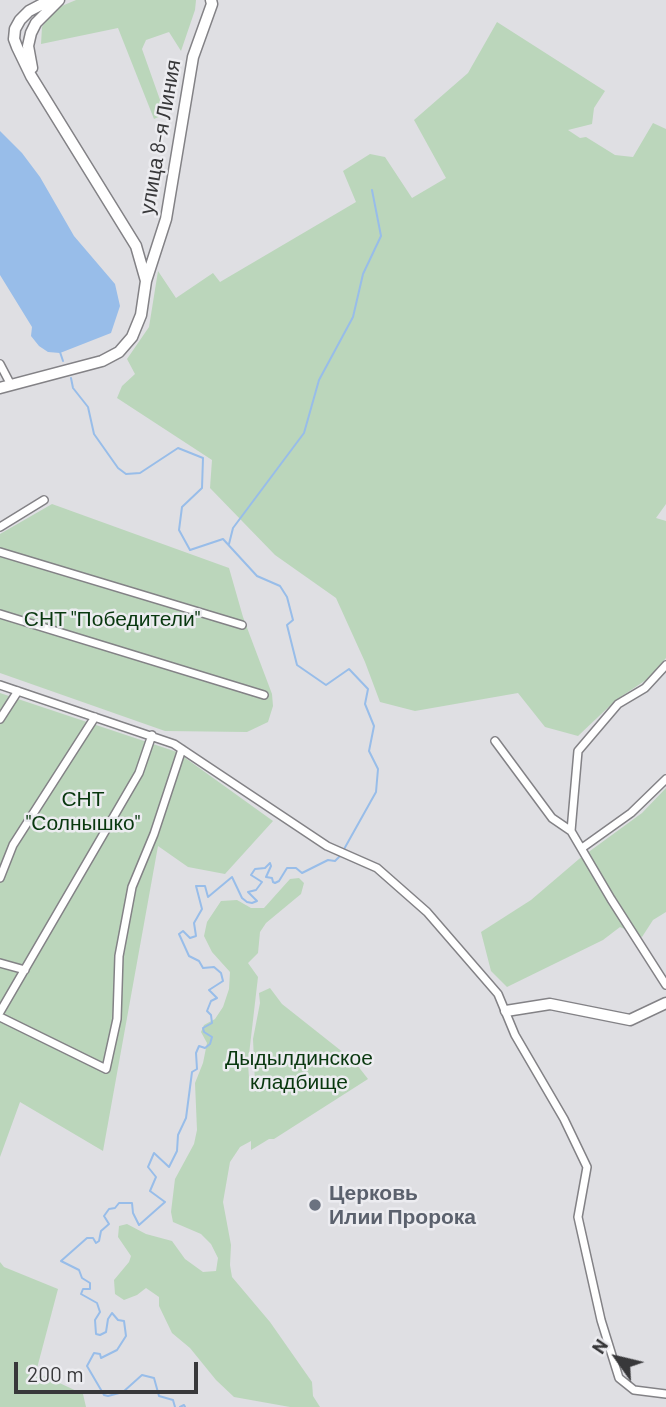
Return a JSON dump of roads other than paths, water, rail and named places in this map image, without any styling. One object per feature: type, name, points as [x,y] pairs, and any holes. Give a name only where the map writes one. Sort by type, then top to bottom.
[{"type":"main road","points":[[50,0],[29,11],[19,22],[14,38],[17,47],[44,98],[136,246],[146,281]]},
{"type":"main road","points":[[44,98],[29,55],[33,29],[59,0]]},
{"type":"main road","name":"улица 8-я Линия","points":[[0,388],[102,360],[119,352],[132,337],[141,315],[146,281],[166,219],[193,57],[212,4],[211,0]]},
{"type":"main road","points":[[19,22],[33,29]]},
{"type":"main road","points":[[506,1011],[550,1004],[630,1020],[666,1003]]},
{"type":"street","points":[[0,364],[11,385]]},
{"type":"street","points":[[0,527],[44,500]]},
{"type":"street","points":[[0,552],[242,625]]},
{"type":"street","points":[[0,614],[264,695]]},
{"type":"street","points":[[571,831],[578,751],[618,704],[645,688],[666,665]]},
{"type":"street","points":[[0,685],[152,736],[182,749],[335,851],[377,868],[427,912],[485,977],[506,1011],[514,1034],[564,1119],[587,1167],[578,1217],[619,1378],[634,1390],[666,1394]]},
{"type":"street","points":[[0,719],[18,691]]},
{"type":"street","points":[[0,878],[13,845],[95,717]]},
{"type":"street","points":[[152,736],[139,773],[0,1015],[106,1069],[117,1019],[119,956],[132,887],[154,834],[182,749]]},
{"type":"street","points":[[495,741],[552,818],[571,831],[666,985]]},
{"type":"street","points":[[582,848],[631,813],[666,779]]},
{"type":"street","points":[[0,963],[25,970]]},
{"type":"water","points":[[0,131],[22,153],[40,177],[74,236],[115,284],[120,306],[111,333],[60,353],[48,352],[31,336],[32,327],[0,275]]},
{"type":"waterway","points":[[229,544],[233,528],[304,433],[319,380],[353,317],[363,274],[381,236],[372,190]]},
{"type":"waterway","points":[[60,352],[63,361]]},
{"type":"waterway","points":[[71,378],[73,388],[88,407],[94,434],[118,468],[126,474],[140,473],[178,448],[203,458],[202,488],[182,507],[179,530],[190,550],[223,539],[257,576],[280,586],[287,597],[293,620],[287,625],[297,665],[326,685],[349,669],[368,689],[365,704],[374,726],[369,751],[378,769],[376,792],[343,851]]},
{"type":"waterway","points":[[175,1407],[173,1400],[159,1396],[154,1378],[142,1375],[123,1392],[104,1395],[87,1366],[94,1353],[100,1354],[101,1358],[117,1350],[126,1336],[124,1321],[118,1320],[112,1313],[106,1332],[96,1334],[95,1320],[100,1312],[97,1303],[81,1294],[83,1289],[90,1289],[90,1283],[82,1278],[79,1270],[61,1261],[87,1238],[93,1238],[96,1243],[99,1241],[101,1231],[109,1224],[104,1216],[119,1203],[132,1203],[139,1225],[165,1202],[150,1191],[156,1177],[148,1167],[154,1153],[169,1167],[177,1151],[178,1135],[186,1118],[192,1072],[197,1069],[196,1053],[199,1046],[205,1048],[210,1044],[212,1037],[204,1032],[203,1028],[212,1023],[211,1015],[207,1011],[211,1001],[217,998],[209,990],[223,981],[221,973],[214,967],[203,968],[199,961],[189,956],[179,934],[183,931],[190,938],[196,936],[194,923],[202,909],[196,886],[205,886],[208,897],[232,877],[242,898],[252,903],[257,901],[248,892],[256,890],[262,882],[251,875],[255,869],[265,868],[270,863],[266,877],[272,878],[275,883],[287,868],[296,868],[302,873],[328,860],[335,861],[340,856]]},
{"type":"waterway","points":[[180,1407],[185,1407]]},
{"type":"place","name":"Церковь Илии Пророка","points":[[315,1205]]},
{"type":"park label","name":"СНТ \"Победители\"","points":[[112,619]]},
{"type":"park label","name":"СНТ \"Солнышко\"","points":[[83,811]]},
{"type":"park label","name":"Дыдылдинское кладбище","points":[[299,1070]]}]
